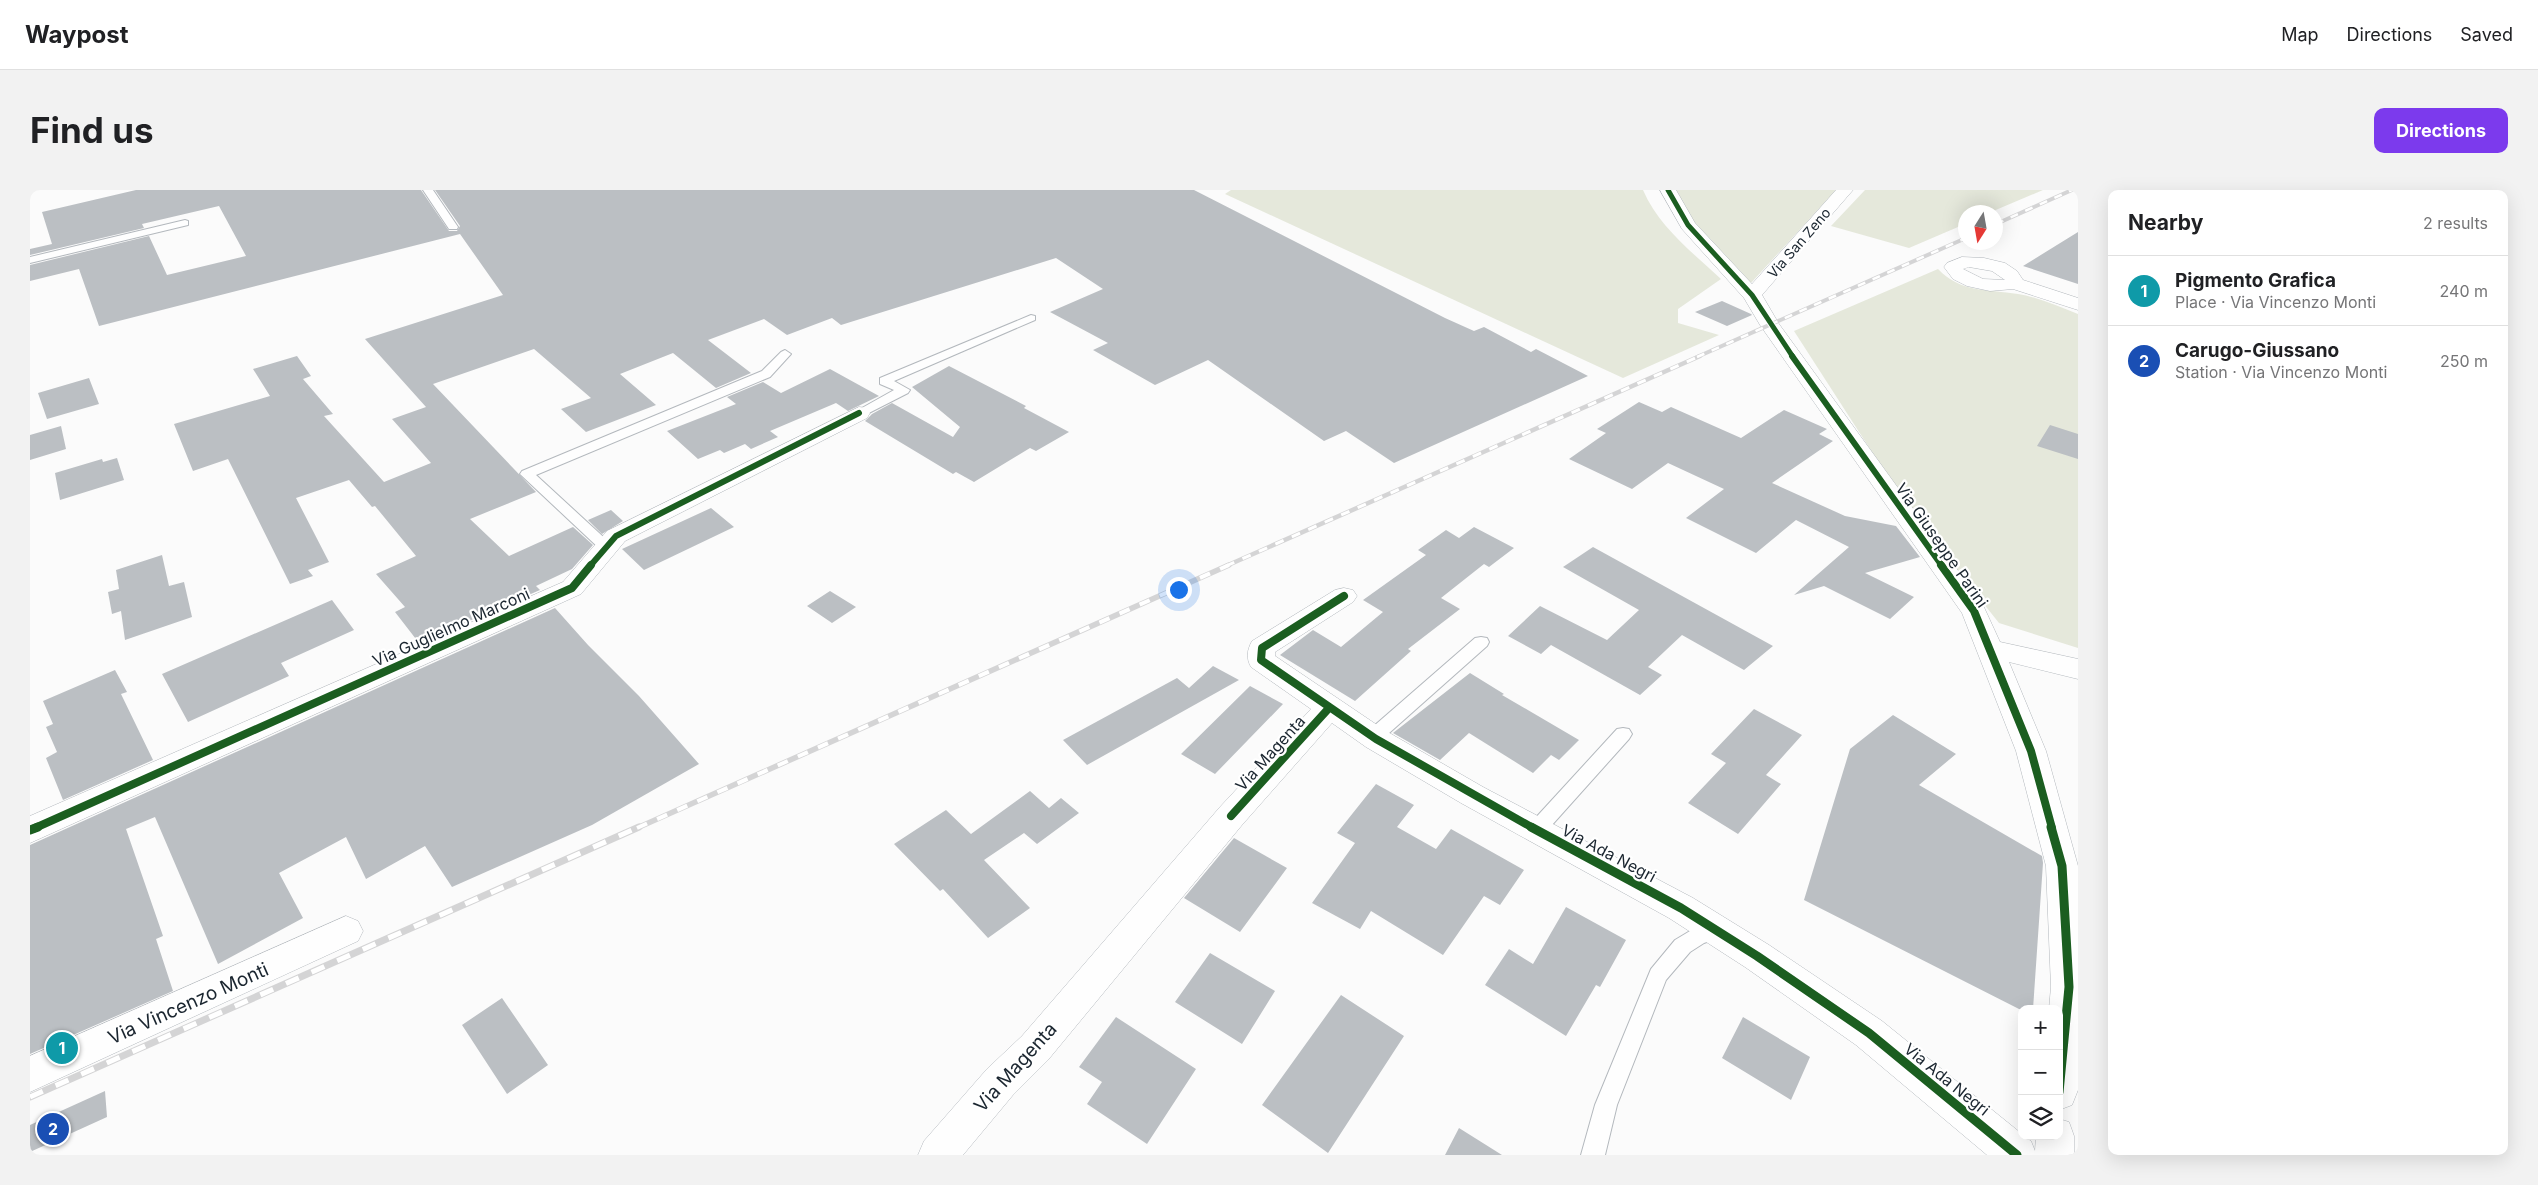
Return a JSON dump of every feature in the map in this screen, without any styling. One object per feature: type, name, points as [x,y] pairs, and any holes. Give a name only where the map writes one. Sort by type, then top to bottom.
[{"type":"street","name":"Via Giuseppe Parini","points":[[1668,190],[1688,225],[1752,295],[1770,325],[1974,610],[2031,751],[2062,866],[2069,987],[2063,1050]]},
{"type":"street","name":"Via San Zeno","points":[[1752,295],[1845,190]]},
{"type":"street","points":[[2012,283],[2078,304]]},
{"type":"street","name":"Via Guglielmo Marconi","points":[[30,830],[572,588],[616,536],[859,413]]},
{"type":"street","name":"Via Ada Negri","points":[[1344,596],[1262,648],[1261,660],[1267,666],[1373,737],[1536,830],[1681,908],[1716,930],[1869,1033],[2017,1155]]},
{"type":"street","points":[[1991,649],[2078,669]]},
{"type":"street","name":"Via Magenta","points":[[938,1155],[1000,1082],[1035,1048],[1231,816],[1329,708]]},
{"type":"street","name":"Via Vincenzo Monti","points":[[30,1074],[346,931]]},
{"type":"street","points":[[2054,1155],[2055,1140]]},
{"type":"lane","points":[[428,190],[453,227]]},
{"type":"lane","points":[[30,260],[186,224]]},
{"type":"lane","points":[[859,413],[904,390],[884,381],[1031,318]]},
{"type":"lane","points":[[606,547],[527,474],[694,406],[766,374],[785,354]]},
{"type":"lane","points":[[1373,737],[1481,642]]},
{"type":"lane","name":"Via Ada Negri","points":[[1536,830],[1623,734]]},
{"type":"lane","points":[[1592,1155],[1606,1105],[1658,974],[1671,955],[1682,946],[1696,936],[1716,930]]},
{"type":"shaded area","points":[[1231,190],[1643,190],[1658,216],[1667,227],[1721,279],[1678,309],[1678,323],[1719,335],[1623,378],[1225,194]]},
{"type":"shaded area","points":[[1674,190],[1836,190],[1751,283],[1693,224]]},
{"type":"shaded area","points":[[1865,190],[2043,190],[2003,207],[2003,205],[1958,205],[1958,227],[1909,248],[1831,226]]},
{"type":"shaded area","points":[[1938,269],[1947,277],[1965,286],[1975,289],[2026,295],[2078,314],[2078,648],[1999,623],[1910,511],[1794,331]]},
{"type":"building","points":[[136,190],[421,190],[449,231],[457,231],[460,226],[435,190],[1194,190],[1445,318],[1474,331],[1484,327],[1531,352],[1536,349],[1588,376],[1394,463],[1346,431],[1324,441],[1208,360],[1155,385],[1093,350],[1108,343],[1050,312],[1103,289],[1056,258],[841,325],[832,318],[787,335],[764,319],[708,340],[751,373],[716,388],[673,353],[620,374],[656,405],[586,432],[561,409],[591,398],[534,349],[433,384],[536,492],[470,519],[509,556],[573,527],[593,545],[572,569],[536,586],[540,590],[419,643],[395,612],[405,607],[376,574],[416,556],[375,506],[372,507],[349,480],[296,498],[329,562],[308,570],[313,576],[290,584],[228,459],[193,471],[174,424],[270,396],[253,369],[297,356],[311,376],[303,379],[333,414],[324,416],[384,482],[431,463],[392,419],[426,407],[365,339],[503,295],[460,234],[99,326],[79,269],[30,281],[30,265],[149,236],[167,275],[246,256],[219,206],[142,224],[144,228],[30,255],[30,249],[52,244],[42,212]]},
{"type":"building","points":[[2078,232],[2078,284],[2023,266]]},
{"type":"building","points":[[1722,301],[1752,315],[1727,326],[1695,312]]},
{"type":"building","points":[[949,366],[1026,406],[1024,408],[1069,432],[1036,451],[1030,448],[974,482],[956,472],[953,474],[865,421],[872,414],[892,403],[953,437],[960,427],[912,387]]},
{"type":"building","points":[[830,369],[879,396],[848,411],[836,403],[770,431],[778,437],[751,449],[745,444],[724,453],[720,450],[698,459],[667,431],[736,404],[727,397],[763,382],[781,393]]},
{"type":"building","points":[[89,378],[99,404],[47,419],[38,393]]},
{"type":"building","points":[[1639,402],[1662,412],[1671,407],[1741,438],[1784,410],[1827,429],[1819,434],[1833,441],[1772,483],[1845,516],[1896,526],[1920,557],[1865,573],[1914,597],[1890,619],[1824,586],[1794,595],[1849,547],[1796,520],[1756,553],[1686,518],[1724,489],[1668,463],[1632,489],[1569,459],[1606,433],[1597,429]]},
{"type":"building","points":[[2050,425],[2078,434],[2078,459],[2037,446]]},
{"type":"building","points":[[61,426],[66,449],[30,460],[30,435]]},
{"type":"building","points":[[117,458],[124,480],[60,500],[55,473],[102,459],[103,462]]},
{"type":"building","points":[[711,508],[734,527],[644,570],[622,549]]},
{"type":"building","points":[[611,510],[623,521],[602,534],[588,520]]},
{"type":"building","points":[[1474,527],[1514,548],[1489,567],[1484,564],[1441,598],[1460,609],[1408,649],[1411,651],[1355,701],[1280,655],[1313,630],[1341,647],[1383,612],[1363,600],[1426,555],[1418,550],[1446,530],[1459,538]]},
{"type":"building","points":[[1593,547],[1773,646],[1744,670],[1682,635],[1648,667],[1662,675],[1640,695],[1551,645],[1541,654],[1508,636],[1540,606],[1607,640],[1639,610],[1563,567]]},
{"type":"building","points":[[162,555],[169,586],[184,582],[192,617],[125,640],[121,611],[112,614],[108,592],[119,589],[116,570]]},
{"type":"building","points":[[830,591],[856,607],[832,623],[807,606]]},
{"type":"building","points":[[332,600],[354,630],[281,663],[289,676],[188,722],[162,674]]},
{"type":"building","points":[[555,608],[588,645],[639,696],[699,764],[592,825],[452,887],[425,846],[366,879],[346,837],[279,873],[303,918],[218,964],[155,817],[126,829],[163,936],[156,939],[173,991],[30,1054],[30,845]]},
{"type":"building","points":[[1213,666],[1239,680],[1087,765],[1063,740],[1177,678],[1189,688]]},
{"type":"building","points":[[115,670],[127,692],[121,694],[153,760],[63,800],[46,758],[57,752],[46,727],[53,724],[43,701]]},
{"type":"building","points":[[1470,673],[1504,694],[1502,695],[1579,740],[1559,760],[1551,755],[1533,773],[1469,733],[1440,760],[1393,733]]},
{"type":"building","points":[[1250,686],[1283,704],[1215,774],[1181,754]]},
{"type":"building","points":[[1754,709],[1802,735],[1766,775],[1781,784],[1738,834],[1688,803],[1726,763],[1711,754]]},
{"type":"building","points":[[1893,715],[1956,754],[1919,785],[2042,856],[2033,1005],[2018,1005],[2018,1008],[1804,900],[1850,749]]},
{"type":"building","points":[[1376,784],[1414,805],[1397,827],[1436,849],[1451,829],[1524,870],[1500,905],[1484,896],[1443,955],[1371,911],[1360,929],[1312,903],[1355,843],[1337,833]]},
{"type":"building","points":[[1030,791],[1049,808],[1061,798],[1079,813],[1037,844],[1024,833],[984,860],[1030,908],[988,938],[943,889],[940,891],[894,844],[946,810],[971,834]]},
{"type":"building","points":[[1234,838],[1287,868],[1240,932],[1184,898]]},
{"type":"building","points":[[1566,907],[1626,940],[1600,987],[1596,985],[1566,1036],[1485,985],[1509,949],[1533,964]]},
{"type":"building","points":[[1210,953],[1275,991],[1242,1044],[1175,1002]]},
{"type":"building","points":[[1341,995],[1404,1036],[1328,1153],[1262,1105]]},
{"type":"building","points":[[502,998],[548,1065],[507,1094],[462,1025]]},
{"type":"building","points":[[1116,1017],[1196,1069],[1147,1144],[1087,1104],[1102,1082],[1079,1067]]},
{"type":"building","points":[[1743,1017],[1810,1057],[1791,1100],[1722,1058]]},
{"type":"building","points":[[105,1091],[107,1117],[30,1152],[30,1125]]},
{"type":"building","points":[[1459,1128],[1502,1155],[1445,1155]]},
{"type":"railway","points":[[2003,221],[2072,190]]},
{"type":"railway","points":[[1697,357],[1958,242]]},
{"type":"railway","points":[[1226,566],[1700,356]]},
{"type":"railway","points":[[637,828],[1229,565]]},
{"type":"railway","points":[[30,1097],[639,827]]},
{"type":"cycle path","points":[[1668,190],[1688,225],[1752,295],[1770,325],[1974,611],[2031,751],[2062,866],[2069,987],[2063,1050]]},
{"type":"cycle path","points":[[30,830],[572,588],[616,536],[859,413]]},
{"type":"cycle path","points":[[1344,596],[1262,648],[1261,660],[1376,739],[1472,795],[1681,908],[1757,956],[1869,1033],[2017,1155]]},
{"type":"cycle path","points":[[1231,816],[1329,708]]},
{"type":"place","name":"Pigmento Grafica","points":[[62,1048]]},
{"type":"place","name":"Carugo-Giussano","points":[[53,1129]]}]
